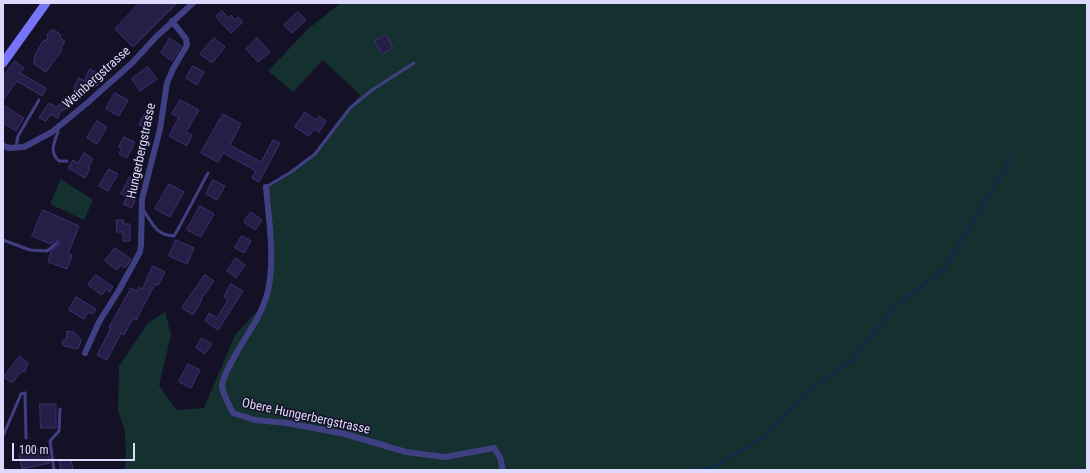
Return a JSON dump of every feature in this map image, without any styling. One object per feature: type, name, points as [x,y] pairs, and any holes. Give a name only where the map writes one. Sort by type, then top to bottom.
[{"type":"main road","points":[[3,63],[46,3]]},
{"type":"street","name":"Weinbergstrasse","points":[[3,146],[10,148],[24,147],[55,129],[132,63],[172,21],[193,3]]},
{"type":"street","name":"Hungerbergstrasse","points":[[85,353],[99,322],[119,290],[140,252],[142,245],[141,207],[144,187],[160,129],[167,83],[173,69],[187,45],[186,39],[172,21]]},
{"type":"street","name":"Obere Hungerbergstrasse","points":[[266,187],[271,252],[268,291],[259,315],[240,346],[226,374],[222,386],[226,399],[233,413],[255,420],[287,423],[346,434],[406,452],[445,457],[494,448],[500,458],[503,470]]},
{"type":"lane","name":"Obere Hungerbergstrasse","points":[[266,187],[291,172],[314,154],[350,108],[372,90],[414,64]]},
{"type":"lane","points":[[16,147],[18,136],[39,100]]},
{"type":"lane","points":[[55,129],[58,132],[53,152],[55,158],[59,161],[67,161]]},
{"type":"lane","points":[[141,207],[161,234],[174,236],[208,174]]},
{"type":"lane","points":[[3,240],[30,250],[47,251],[58,243]]},
{"type":"lane","points":[[3,436],[21,394],[25,393],[26,438]]},
{"type":"lane","points":[[54,470],[50,441],[59,431],[60,409]]},
{"type":"green space","points":[[341,3],[1087,3],[1087,470],[124,470],[126,460],[125,430],[118,411],[119,366],[148,323],[165,312],[171,335],[159,385],[176,410],[204,408],[235,335],[263,305],[270,274],[266,187],[291,172],[315,154],[360,95],[323,60],[293,92],[268,71],[308,29]]},
{"type":"green space","points":[[61,179],[93,200],[84,220],[50,204]]},
{"type":"building","points":[[140,3],[177,3],[133,47],[115,29]]},
{"type":"building","points":[[222,11],[229,18],[231,15],[235,20],[238,17],[243,22],[231,33],[216,17]]},
{"type":"building","points":[[298,12],[306,20],[292,33],[284,25]]},
{"type":"building","points":[[54,30],[60,34],[61,39],[65,41],[61,48],[62,50],[46,72],[34,64],[34,59],[43,41],[48,39],[47,35],[50,31]]},
{"type":"building","points":[[386,35],[393,48],[382,54],[375,41]]},
{"type":"building","points":[[170,38],[181,46],[172,61],[161,53]]},
{"type":"building","points":[[214,38],[225,47],[212,63],[200,54]]},
{"type":"building","points":[[257,38],[270,52],[258,62],[246,49]]},
{"type":"building","points":[[15,61],[24,68],[20,73],[46,88],[42,96],[17,81],[3,100],[3,77]]},
{"type":"building","points":[[193,66],[204,72],[197,85],[186,78]]},
{"type":"building","points":[[148,67],[157,79],[140,91],[132,79]]},
{"type":"building","points":[[90,69],[102,76],[97,86],[85,80]]},
{"type":"building","points":[[79,78],[86,82],[81,92],[74,88]]},
{"type":"building","points":[[115,93],[128,100],[119,116],[106,109]]},
{"type":"building","points":[[67,99],[72,105],[60,112],[58,118],[50,114],[46,121],[39,118],[49,103],[56,107]]},
{"type":"building","points":[[180,100],[199,110],[186,132],[192,135],[187,146],[169,136],[179,117],[172,114]]},
{"type":"building","points":[[3,105],[24,118],[16,131],[3,123]]},
{"type":"building","points":[[305,112],[316,120],[319,116],[326,121],[319,132],[314,129],[309,136],[295,127]]},
{"type":"building","points":[[145,114],[153,118],[147,129],[139,125]]},
{"type":"building","points":[[223,114],[241,124],[230,145],[261,162],[273,140],[280,143],[259,182],[252,178],[256,171],[223,153],[218,162],[201,153]]},
{"type":"building","points":[[97,121],[107,127],[97,144],[87,138]]},
{"type":"building","points":[[124,137],[135,142],[127,158],[119,154],[122,148],[119,147]]},
{"type":"building","points":[[84,153],[93,159],[88,167],[90,168],[85,178],[68,168],[73,160],[78,163]]},
{"type":"building","points":[[109,169],[118,174],[108,191],[99,186]]},
{"type":"building","points":[[130,177],[139,182],[130,198],[135,201],[132,208],[123,204],[127,197],[121,194]]},
{"type":"building","points":[[213,180],[225,186],[217,200],[206,194]]},
{"type":"building","points":[[169,184],[184,192],[170,217],[155,209]]},
{"type":"building","points":[[200,206],[214,214],[201,237],[187,230]]},
{"type":"building","points":[[43,210],[79,226],[68,254],[72,255],[67,269],[48,262],[51,251],[60,244],[59,241],[56,240],[51,244],[32,236]]},
{"type":"building","points":[[251,212],[262,220],[255,230],[244,222]]},
{"type":"building","points":[[117,220],[124,220],[123,224],[130,224],[130,241],[123,241],[123,232],[117,232]]},
{"type":"building","points":[[242,236],[251,241],[244,253],[235,248]]},
{"type":"building","points":[[176,240],[194,248],[187,264],[169,256]]},
{"type":"building","points":[[115,248],[131,259],[125,268],[121,265],[117,270],[105,261]]},
{"type":"building","points":[[236,258],[245,265],[236,278],[227,271]]},
{"type":"building","points":[[153,266],[165,272],[158,285],[155,284],[136,320],[133,318],[124,335],[121,333],[107,360],[97,355],[111,328],[109,327],[131,288],[137,291],[139,287],[142,289]]},
{"type":"building","points":[[96,275],[113,287],[109,292],[106,289],[102,295],[88,285]]},
{"type":"building","points":[[205,275],[214,281],[201,299],[202,300],[193,315],[182,308]]},
{"type":"building","points":[[231,284],[243,291],[218,330],[205,321],[209,313],[217,318],[228,300],[224,297]]},
{"type":"building","points":[[76,297],[96,309],[93,314],[88,312],[84,319],[69,310]]},
{"type":"building","points":[[67,331],[74,332],[81,340],[78,349],[64,346],[62,344],[63,340],[66,339]]},
{"type":"building","points":[[202,338],[212,344],[205,354],[196,348]]},
{"type":"building","points":[[20,356],[28,363],[25,372],[22,371],[12,383],[4,377]]},
{"type":"building","points":[[188,364],[200,370],[191,388],[179,382]]},
{"type":"building","points":[[40,404],[56,404],[56,428],[41,428]]},
{"type":"building","points":[[47,448],[50,463],[22,469],[19,454]]},
{"type":"building","points":[[71,460],[73,470],[61,470],[59,462]]},
{"type":"waterway","points":[[698,470],[714,467],[767,435],[805,393],[851,361],[894,307],[944,269],[1012,157]]}]
